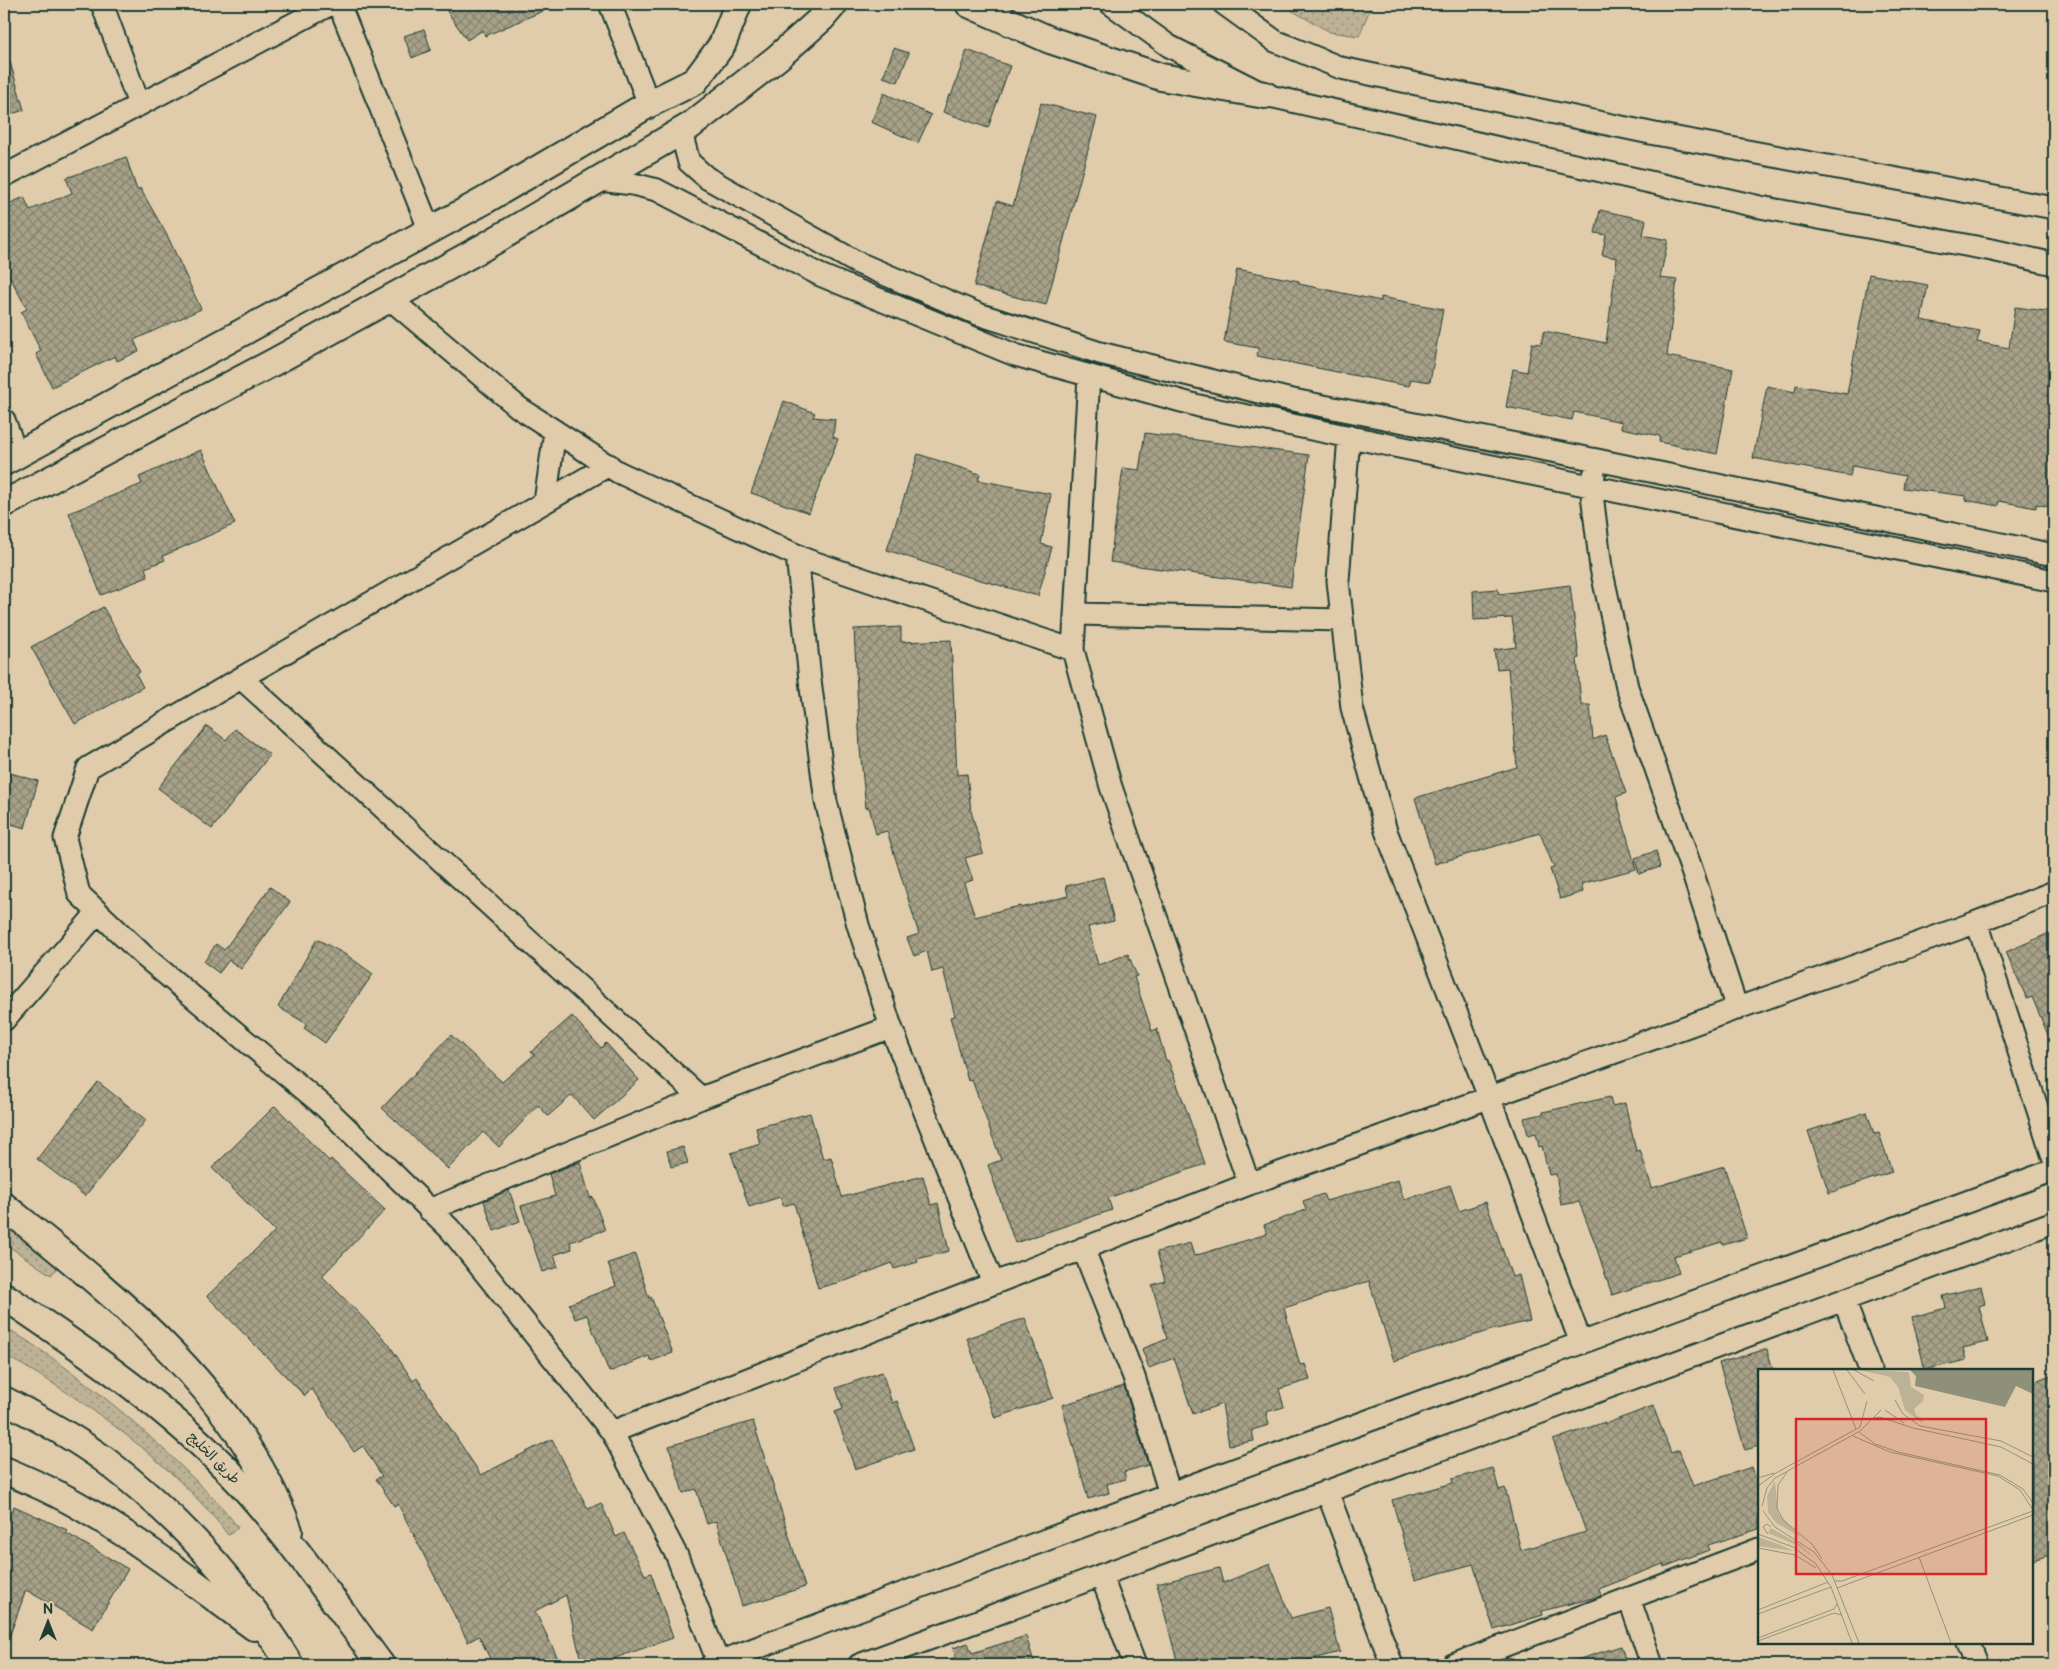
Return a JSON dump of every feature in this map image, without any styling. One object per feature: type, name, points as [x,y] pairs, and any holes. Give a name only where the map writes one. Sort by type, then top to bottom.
[{"type":"main road","points":[[10,458],[430,231],[648,104],[695,81],[722,45],[738,4]]},
{"type":"main road","points":[[4,504],[265,366],[482,248],[681,132],[777,58],[822,18],[834,4]]},
{"type":"main road","points":[[970,4],[1050,40],[1160,77],[1265,96]]},
{"type":"main road","points":[[4,1206],[85,1272],[171,1352],[198,1380],[222,1409],[270,1485],[297,1552]]},
{"type":"main road","name":"طريق الخليج","points":[[8,1301],[74,1343],[142,1393],[190,1434],[239,1482],[297,1552],[381,1665]]},
{"type":"main road","points":[[4,1400],[104,1459],[159,1505],[213,1560],[283,1655]]},
{"type":"main road","points":[[4,1470],[86,1509],[162,1559],[283,1655]]},
{"type":"street","points":[[102,4],[139,104]]},
{"type":"street","points":[[4,176],[330,4]]},
{"type":"street","points":[[339,4],[430,231]]},
{"type":"street","points":[[610,4],[648,104]]},
{"type":"street","points":[[1111,4],[1169,46],[1265,96],[1760,207],[1992,250],[2054,264]]},
{"type":"street","points":[[1224,4],[1275,42],[1340,68],[1655,134],[2054,208]]},
{"type":"street","points":[[681,132],[689,162],[707,178],[856,262],[978,314],[1100,353],[1283,398],[1597,460],[2054,555]]},
{"type":"street","points":[[599,180],[632,184],[656,190],[820,275],[1015,355],[1089,376],[1199,406],[2054,581]]},
{"type":"street","points":[[390,298],[518,407],[618,472],[797,556],[1074,650]]},
{"type":"street","points":[[1089,376],[1074,650],[1111,788],[1249,1184]]},
{"type":"street","points":[[4,420],[10,458]]},
{"type":"street","points":[[545,502],[555,431]]},
{"type":"street","points":[[1348,436],[1338,581],[1352,708],[1386,831],[1490,1097],[1581,1343]]},
{"type":"street","points":[[1597,460],[1591,486],[1601,568],[1627,687],[1692,871],[1737,1009]]},
{"type":"street","points":[[609,465],[88,768],[65,838],[79,894],[144,956],[326,1107],[450,1229],[612,1432],[677,1556],[715,1664],[1170,1494],[2054,1170]]},
{"type":"street","points":[[797,556],[810,680],[826,802],[858,925],[891,1027],[993,1283]]},
{"type":"street","points":[[1076,614],[1342,620]]},
{"type":"street","points":[[241,678],[701,1098]]},
{"type":"street","points":[[612,1432],[1249,1184],[1977,922],[2054,892]]},
{"type":"street","points":[[4,1020],[98,912]]},
{"type":"street","points":[[1977,922],[2054,1160]]},
{"type":"street","points":[[429,1210],[701,1098],[891,1027]]},
{"type":"street","points":[[859,1665],[2054,1222]]},
{"type":"street","points":[[1083,1248],[1134,1378],[1170,1494]]},
{"type":"street","points":[[1844,1300],[1870,1369]]},
{"type":"street","points":[[1327,1491],[1392,1665]]},
{"type":"street","points":[[1452,1665],[1758,1549]]},
{"type":"street","points":[[1101,1575],[1135,1665]]},
{"type":"street","points":[[1629,1598],[1652,1665]]},
{"type":"street","points":[[1968,1644],[1977,1665]]},
{"type":"shaded area","points":[[1280,4],[1372,4],[1359,36],[1330,32]]},
{"type":"shaded area","points":[[4,1223],[58,1267],[51,1275],[4,1243]]},
{"type":"shaded area","points":[[4,1326],[53,1358],[122,1412],[207,1491],[238,1528],[228,1535],[207,1509],[155,1458],[94,1411],[33,1371],[4,1355]]},
{"type":"building","points":[[442,4],[559,4],[485,36],[483,30],[467,40]]},
{"type":"building","points":[[424,29],[431,50],[412,58],[404,36]]},
{"type":"building","points":[[894,48],[909,53],[898,82],[883,77]]},
{"type":"building","points":[[967,50],[1010,66],[988,128],[943,112],[949,95],[951,96]]},
{"type":"building","points":[[8,55],[24,110],[9,115],[4,97],[4,56]]},
{"type":"building","points":[[884,93],[931,115],[918,143],[871,122]]},
{"type":"building","points":[[1041,103],[1097,117],[1046,305],[974,286],[997,201],[1013,206]]},
{"type":"building","points":[[126,157],[137,190],[140,188],[168,237],[201,309],[134,340],[139,351],[117,361],[115,356],[52,387],[36,354],[41,351],[21,312],[27,309],[4,266],[4,206],[24,197],[30,210],[72,193],[66,178]]},
{"type":"building","points":[[1600,210],[1646,220],[1643,235],[1668,240],[1660,278],[1677,280],[1667,356],[1733,369],[1717,454],[1659,442],[1660,436],[1621,428],[1622,422],[1574,412],[1572,420],[1506,407],[1513,369],[1527,372],[1532,343],[1541,344],[1544,331],[1606,343],[1617,258],[1602,255],[1606,235],[1595,233]]},
{"type":"building","points":[[1237,269],[1299,281],[1299,284],[1381,301],[1381,297],[1443,309],[1430,382],[1411,379],[1409,386],[1392,383],[1257,356],[1258,348],[1224,342]]},
{"type":"building","points":[[1869,274],[1928,285],[1921,320],[1980,331],[1977,342],[2009,348],[2015,307],[2054,312],[2054,508],[2036,504],[2036,508],[1999,501],[1998,506],[1965,500],[1966,496],[1903,488],[1905,476],[1852,466],[1850,476],[1753,458],[1767,386],[1795,392],[1796,385],[1847,394]]},
{"type":"building","points":[[784,401],[815,413],[813,417],[835,419],[833,437],[838,439],[809,513],[751,493]]},
{"type":"building","points":[[1145,433],[1309,455],[1291,587],[1110,562],[1123,468],[1139,470]]},
{"type":"building","points":[[201,450],[235,524],[163,556],[165,560],[145,568],[148,577],[101,595],[69,513],[142,484],[139,477]]},
{"type":"building","points":[[918,454],[980,474],[978,480],[1051,494],[1041,544],[1052,547],[1038,596],[962,575],[887,550]]},
{"type":"building","points":[[1570,585],[1579,658],[1577,659],[1581,705],[1590,705],[1593,740],[1605,735],[1626,793],[1616,797],[1636,869],[1581,884],[1583,892],[1560,899],[1550,869],[1554,868],[1540,833],[1435,864],[1415,798],[1517,767],[1508,668],[1497,669],[1494,650],[1516,647],[1512,618],[1474,620],[1473,591],[1498,589],[1499,594]]},
{"type":"building","points":[[103,607],[140,672],[136,674],[143,687],[75,724],[31,647]]},
{"type":"building","points":[[901,627],[901,642],[951,640],[957,775],[967,774],[971,811],[983,853],[965,858],[973,880],[964,883],[975,917],[1068,896],[1066,886],[1103,877],[1114,921],[1088,927],[1098,965],[1128,954],[1137,976],[1134,977],[1152,1031],[1157,1029],[1166,1061],[1168,1060],[1205,1164],[1108,1198],[1112,1210],[1015,1243],[988,1165],[1001,1160],[972,1080],[968,1081],[950,1017],[955,1016],[943,969],[932,972],[927,951],[914,956],[907,938],[919,934],[887,831],[876,834],[869,807],[866,808],[860,749],[854,629]]},
{"type":"building","points":[[207,726],[226,740],[235,729],[270,755],[212,829],[158,788]]},
{"type":"building","points":[[4,771],[38,781],[25,828],[4,822]]},
{"type":"building","points":[[1656,851],[1660,867],[1639,874],[1635,858]]},
{"type":"building","points":[[270,887],[290,902],[241,969],[229,960],[219,973],[204,962],[216,944],[224,950]]},
{"type":"building","points":[[2054,931],[2054,1049],[2032,997],[2027,999],[2006,952]]},
{"type":"building","points":[[317,939],[348,956],[373,974],[325,1043],[304,1028],[307,1024],[278,1007]]},
{"type":"building","points":[[572,1016],[601,1048],[606,1043],[639,1080],[594,1120],[572,1095],[548,1116],[538,1105],[499,1147],[483,1132],[448,1169],[382,1108],[451,1035],[502,1082],[534,1055],[531,1052]]},
{"type":"building","points":[[98,1082],[146,1120],[85,1196],[37,1159]]},
{"type":"building","points":[[1610,1097],[1612,1106],[1625,1103],[1636,1151],[1640,1150],[1652,1188],[1724,1166],[1747,1238],[1723,1245],[1722,1242],[1674,1256],[1679,1273],[1612,1295],[1579,1202],[1561,1205],[1556,1174],[1549,1175],[1542,1146],[1539,1147],[1536,1133],[1528,1135],[1524,1118]]},
{"type":"building","points":[[275,1106],[329,1161],[331,1159],[385,1210],[322,1276],[388,1343],[413,1381],[417,1378],[481,1475],[552,1439],[588,1509],[601,1503],[616,1537],[624,1533],[645,1575],[651,1573],[673,1638],[615,1658],[616,1665],[582,1665],[566,1595],[535,1611],[561,1665],[493,1665],[479,1636],[468,1642],[398,1504],[394,1506],[376,1479],[382,1476],[363,1446],[354,1452],[312,1389],[305,1396],[207,1296],[275,1231],[212,1168]]},
{"type":"building","points":[[1867,1112],[1874,1134],[1879,1133],[1892,1172],[1829,1193],[1808,1131]]},
{"type":"building","points":[[810,1113],[823,1159],[831,1157],[842,1197],[923,1176],[931,1205],[938,1203],[949,1251],[917,1259],[918,1262],[894,1269],[892,1263],[848,1280],[818,1288],[794,1203],[783,1206],[780,1197],[749,1207],[731,1153],[760,1144],[756,1128]]},
{"type":"building","points":[[683,1147],[688,1163],[671,1167],[667,1151]]},
{"type":"building","points":[[580,1162],[590,1198],[593,1197],[605,1230],[570,1242],[572,1249],[554,1255],[558,1267],[542,1272],[521,1206],[555,1196],[549,1174]]},
{"type":"building","points":[[1398,1180],[1404,1200],[1450,1185],[1459,1211],[1486,1202],[1512,1277],[1519,1275],[1530,1321],[1488,1331],[1394,1361],[1369,1281],[1284,1308],[1300,1365],[1305,1364],[1310,1380],[1279,1389],[1284,1407],[1266,1412],[1269,1425],[1252,1430],[1254,1441],[1229,1445],[1222,1404],[1193,1414],[1174,1358],[1149,1368],[1142,1349],[1167,1339],[1152,1285],[1165,1281],[1157,1252],[1190,1243],[1194,1256],[1267,1234],[1264,1225],[1306,1210],[1303,1201],[1323,1194],[1326,1201]]},
{"type":"building","points":[[509,1190],[520,1221],[494,1231],[484,1201]]},
{"type":"building","points":[[635,1254],[649,1298],[651,1297],[673,1353],[651,1361],[649,1356],[609,1372],[587,1315],[575,1319],[569,1304],[616,1286],[608,1263]]},
{"type":"building","points":[[1981,1286],[1985,1304],[1979,1306],[1988,1342],[1963,1348],[1966,1360],[1925,1369],[1912,1317],[1946,1308],[1943,1296]]},
{"type":"building","points":[[1025,1318],[1053,1398],[995,1418],[967,1338]]},
{"type":"building","points":[[1767,1349],[1773,1369],[1758,1369],[1758,1446],[1745,1450],[1719,1363]]},
{"type":"building","points":[[882,1372],[892,1403],[897,1401],[914,1449],[855,1469],[835,1412],[843,1409],[836,1388]]},
{"type":"building","points":[[2054,1374],[2054,1554],[2033,1560],[2033,1382]]},
{"type":"building","points":[[1124,1386],[1148,1465],[1124,1472],[1126,1479],[1107,1484],[1109,1493],[1088,1499],[1062,1405]]},
{"type":"building","points":[[1653,1406],[1671,1453],[1679,1450],[1693,1486],[1752,1467],[1758,1486],[1758,1529],[1708,1545],[1709,1550],[1664,1567],[1663,1564],[1599,1589],[1601,1596],[1542,1611],[1543,1615],[1494,1630],[1473,1564],[1415,1580],[1392,1500],[1453,1483],[1452,1479],[1493,1468],[1499,1490],[1505,1488],[1521,1550],[1586,1532],[1553,1440],[1605,1422],[1605,1424]]},
{"type":"building","points":[[753,1421],[805,1587],[742,1606],[716,1521],[707,1524],[696,1489],[683,1493],[669,1446]]},
{"type":"building","points":[[14,1506],[67,1530],[66,1533],[128,1569],[93,1629],[26,1590],[6,1646],[4,1646],[4,1529]]},
{"type":"building","points":[[1270,1564],[1291,1618],[1328,1608],[1340,1652],[1288,1665],[1178,1665],[1157,1584],[1219,1568],[1223,1583]]},
{"type":"building","points":[[1026,1636],[1035,1665],[944,1665],[944,1661],[956,1657],[953,1648],[968,1643],[972,1653]]},
{"type":"building","points":[[1621,1646],[1627,1665],[1571,1665],[1570,1662]]}]
